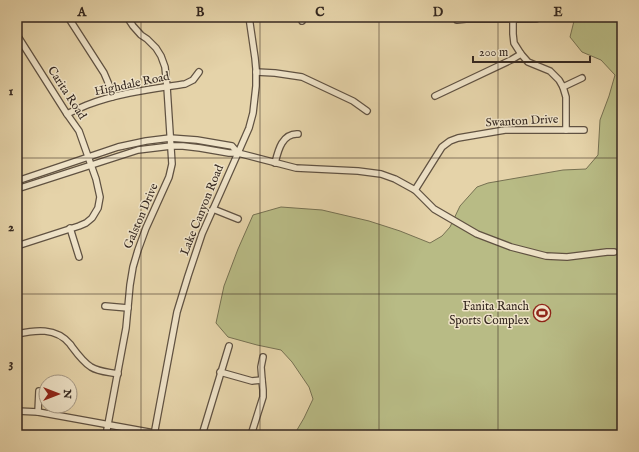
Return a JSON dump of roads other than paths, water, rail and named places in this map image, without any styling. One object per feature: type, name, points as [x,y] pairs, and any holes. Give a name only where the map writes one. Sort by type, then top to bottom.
[{"type":"street","points":[[68,17],[104,73],[110,87],[112,97]]},
{"type":"street","name":"Galston Drive","points":[[106,435],[126,328],[130,285],[138,250],[146,228],[168,181],[172,164],[165,67],[156,48],[141,35],[133,26],[128,17]]},
{"type":"street","name":"Lake Canyon Road","points":[[154,434],[177,312],[202,234],[249,128],[255,92],[256,58],[249,17]]},
{"type":"street","points":[[513,18],[514,43],[521,54],[528,62],[550,71],[559,80],[563,88],[566,97],[566,130]]},
{"type":"street","points":[[456,20],[513,18],[536,19]]},
{"type":"street","name":"Carita Road","points":[[17,36],[79,132],[99,192],[98,208],[92,218],[86,223],[17,246]]},
{"type":"street","points":[[434,96],[512,60],[521,54]]},
{"type":"street","name":"Highdale Road","points":[[67,114],[87,105],[112,97],[185,84],[193,80],[199,72]]},
{"type":"street","points":[[256,72],[275,72],[302,77],[353,101],[367,111]]},
{"type":"street","points":[[563,88],[582,78]]},
{"type":"street","name":"Swanton Drive","points":[[415,190],[442,147],[454,139],[505,130],[584,130]]},
{"type":"street","points":[[275,163],[279,147],[284,140],[294,133],[298,134]]},
{"type":"street","points":[[17,181],[118,147],[146,141],[170,138],[197,140],[232,146],[238,153]]},
{"type":"street","points":[[17,142],[17,150]]},
{"type":"street","points":[[17,189],[138,150],[183,146],[238,153],[296,168],[363,171],[395,178],[415,190],[434,209],[477,234],[511,248],[546,256],[567,257],[614,252]]},
{"type":"street","points":[[213,209],[238,220]]},
{"type":"street","points":[[70,228],[79,258]]},
{"type":"street","points":[[105,306],[128,308]]},
{"type":"street","points":[[17,334],[35,330],[54,333],[67,341],[81,359],[93,368],[118,374]]},
{"type":"street","points":[[202,435],[229,346]]},
{"type":"street","points":[[251,435],[263,397],[261,367],[263,357]]},
{"type":"street","points":[[220,372],[252,381],[262,380]]},
{"type":"street","points":[[17,411],[38,412]]},
{"type":"street","points":[[49,414],[154,434]]},
{"type":"place","name":"Fanita Ranch Sports Complex","points":[[542,313]]}]
